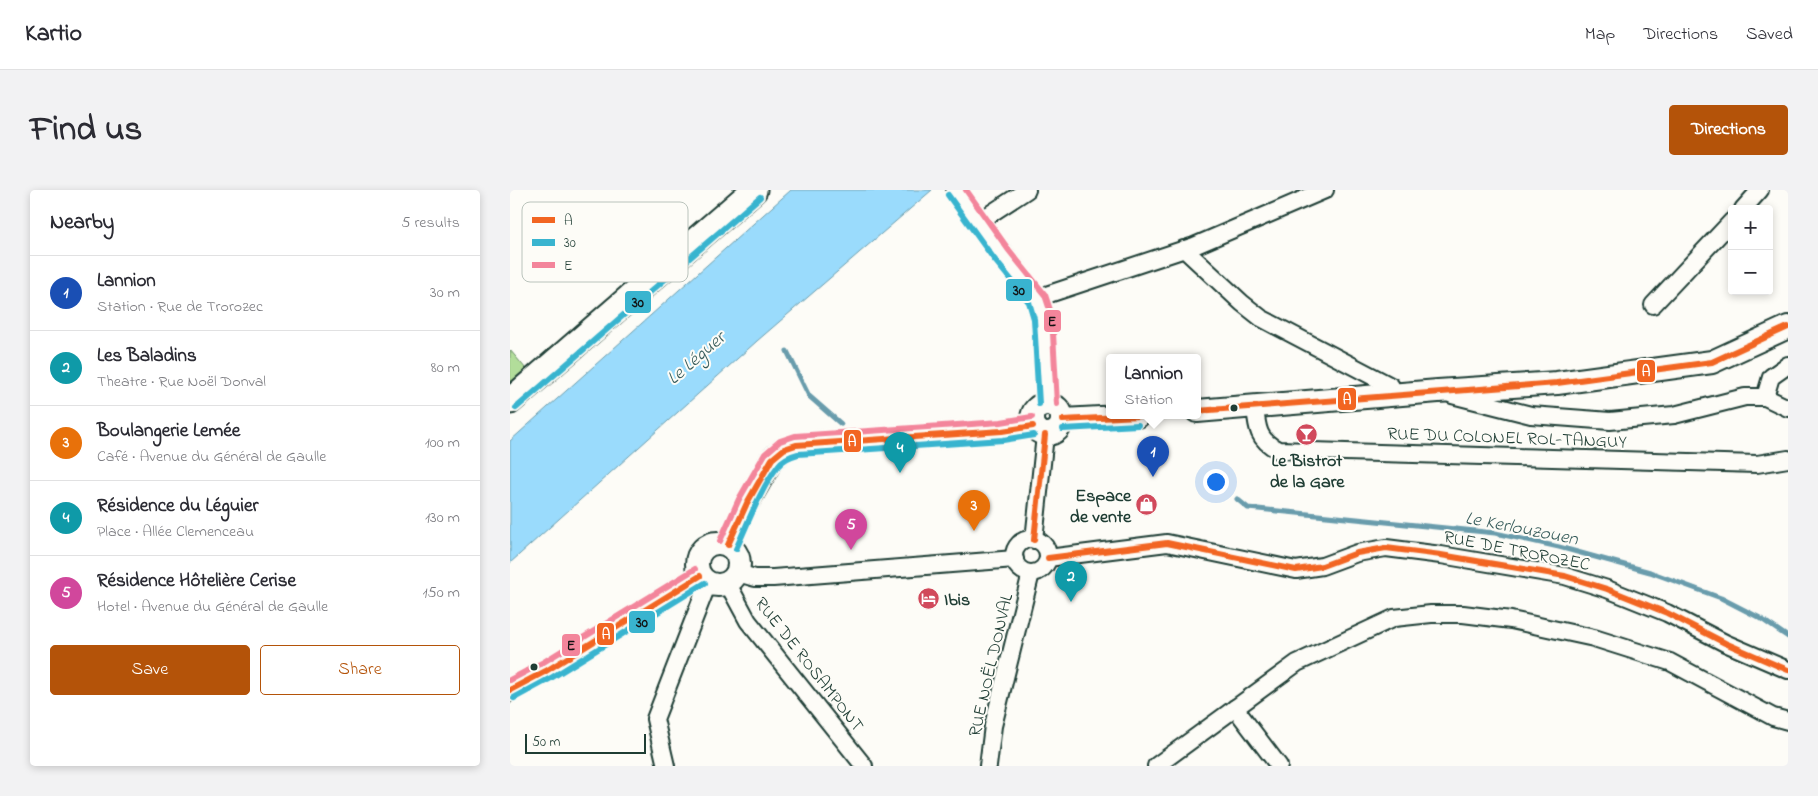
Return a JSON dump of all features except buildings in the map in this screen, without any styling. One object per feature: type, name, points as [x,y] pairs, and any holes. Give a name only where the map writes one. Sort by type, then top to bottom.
[{"type":"main road","points":[[688,247],[754,190]]},
{"type":"main road","points":[[510,401],[648,282]]},
{"type":"main road","points":[[1201,411],[1557,383],[1712,362],[1788,327]]},
{"type":"main road","points":[[728,545],[764,471],[772,459],[784,450],[796,446],[1002,430],[1039,430],[1050,434],[1059,430],[1063,420],[1057,407],[1048,404],[1038,407],[1034,411],[1032,415],[1039,430]]},
{"type":"main road","points":[[1063,420],[1106,418]]},
{"type":"main road","points":[[510,690],[718,579],[739,560],[733,549],[728,545],[715,543],[703,549],[696,565],[718,579]]},
{"type":"street","points":[[955,190],[1037,298],[1043,317],[1048,404]]},
{"type":"street","points":[[978,222],[1026,190]]},
{"type":"street","points":[[1037,298],[1184,249],[1324,190]]},
{"type":"street","points":[[1747,205],[1760,190]]},
{"type":"street","points":[[1653,305],[1728,225]]},
{"type":"street","points":[[1184,249],[1242,303],[1261,318],[1391,386],[1393,395]]},
{"type":"street","points":[[1766,397],[1772,377],[1788,365]]},
{"type":"street","points":[[1438,391],[1531,415],[1610,421],[1674,415],[1745,397],[1766,397],[1788,408]]},
{"type":"street","name":"RUE DU COLONEL ROL-TANGUY","points":[[1255,407],[1262,439],[1278,450],[1757,464],[1788,459]]},
{"type":"street","points":[[1034,540],[1039,430]]},
{"type":"street","points":[[1034,540],[1045,546],[1048,558],[1044,567],[1031,573],[1020,569],[1015,560],[1015,553],[1020,544],[1034,540]]},
{"type":"street","name":"RUE DE TROROZEC","points":[[1048,558],[1167,543],[1296,570],[1322,566],[1358,553],[1386,548],[1442,555],[1565,576],[1668,613],[1725,643],[1788,670]]},
{"type":"street","points":[[666,766],[655,718],[718,579],[773,578],[1015,560]]},
{"type":"street","name":"RUE NOËL DONVAL","points":[[988,766],[994,726],[1031,573]]},
{"type":"street","name":"RUE DE ROSAMPONT","points":[[718,579],[748,621],[864,766]]},
{"type":"street","points":[[1156,766],[1297,663],[1394,618],[1431,614],[1463,614],[1511,620],[1594,638],[1670,662],[1773,717],[1788,721]]},
{"type":"street","points":[[1235,708],[1279,766]]},
{"type":"green space","points":[[510,350],[526,369],[510,385]]},
{"type":"water","name":"Le Léguer","points":[[791,190],[932,190],[757,341],[510,563],[510,441]]},
{"type":"waterway","name":"Le Kerlouzouen","points":[[787,351],[809,396],[841,424]]},
{"type":"waterway","name":"Le Kerlouzouen","points":[[1237,499],[1248,508],[1495,533],[1559,547],[1650,572],[1721,598],[1760,618],[1788,637]]},
{"type":"transit line","name":"E","points":[[966,190],[1008,249],[1045,295],[1052,316],[1057,404]]},
{"type":"transit line","name":"30","points":[[948,195],[994,259],[1029,302],[1034,319],[1039,404]]},
{"type":"transit line","name":"30","points":[[688,259],[760,197]]},
{"type":"transit line","name":"30","points":[[516,408],[662,282]]},
{"type":"transit line","name":"A","points":[[1201,411],[1557,383],[1712,362],[1788,327]]},
{"type":"transit line","name":"E","points":[[720,541],[739,499],[765,454],[780,441],[795,436],[1001,422],[1032,417]]},
{"type":"transit line","name":"A","points":[[1063,420],[1106,418]]},
{"type":"transit line","name":"30","points":[[1063,429],[1138,425]]},
{"type":"transit line","name":"A","points":[[728,545],[747,503],[772,459],[784,449],[796,445],[1002,431],[1033,426]]},
{"type":"transit line","name":"30","points":[[736,549],[755,506],[772,475],[782,461],[792,456],[798,454],[1003,440],[1034,435]]},
{"type":"transit line","name":"A","points":[[1034,540],[1045,435]]},
{"type":"transit line","name":"A","points":[[1048,558],[1167,543],[1296,570],[1322,566],[1357,553],[1386,548],[1441,555],[1565,576],[1607,589],[1667,613],[1725,643],[1788,670]]},
{"type":"transit line","name":"E","points":[[510,680],[542,663],[695,569]]},
{"type":"transit line","name":"A","points":[[510,690],[546,671],[700,576]]},
{"type":"transit line","name":"30","points":[[514,698],[551,678],[705,583]]},
{"type":"place","name":"Le Bistrot de la Gare","points":[[1307,435]]},
{"type":"place","name":"Résidence du Léguier","points":[[900,473]]},
{"type":"place","name":"Lannion","points":[[1153,477]]},
{"type":"place","name":"Espace de vente","points":[[1147,505]]},
{"type":"place","name":"Boulangerie Lemée","points":[[974,531]]},
{"type":"place","name":"Résidence Hôtelière Cerise","points":[[851,550]]},
{"type":"place","name":"Ibis","points":[[928,599]]},
{"type":"place","name":"Les Baladins","points":[[1071,602]]}]
